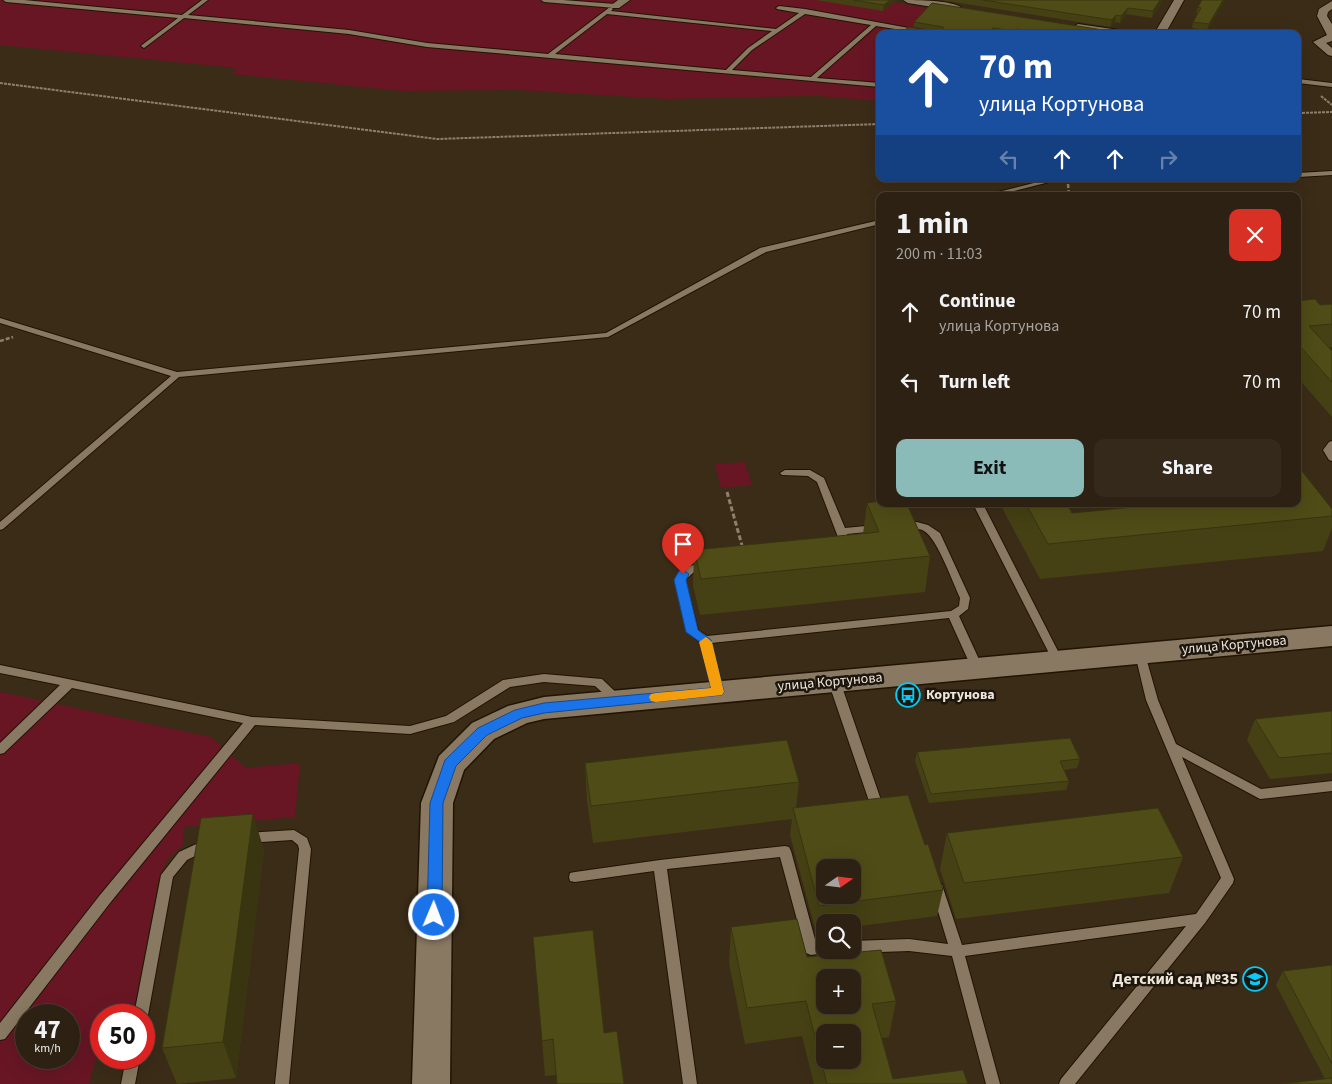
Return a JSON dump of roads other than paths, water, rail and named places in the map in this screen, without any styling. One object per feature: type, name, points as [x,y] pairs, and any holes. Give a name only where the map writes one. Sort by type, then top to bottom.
[{"type":"main road","name":"улица Кортунова","points":[[431,1084],[436,803],[450,764],[483,731],[519,714],[544,708],[1332,636]]},
{"type":"street","points":[[610,9],[625,0]]},
{"type":"street","points":[[908,0],[966,9]]},
{"type":"street","points":[[1162,30],[1179,0]]},
{"type":"street","points":[[1332,4],[1323,10],[1322,16],[1332,36],[1318,42],[1332,53]]},
{"type":"street","points":[[1071,26],[1094,30]]},
{"type":"lane","points":[[6,0],[349,32],[427,45],[876,85]]},
{"type":"lane","points":[[144,46],[205,0]]},
{"type":"lane","points":[[544,0],[774,30]]},
{"type":"lane","points":[[779,8],[915,30]]},
{"type":"lane","points":[[549,56],[610,9]]},
{"type":"lane","points":[[727,72],[750,48],[774,30],[805,11]]},
{"type":"lane","points":[[812,79],[876,23]]},
{"type":"lane","points":[[1301,81],[1332,85]]},
{"type":"lane","points":[[1301,174],[1332,173]]},
{"type":"lane","points":[[1003,192],[1045,182]]},
{"type":"lane","points":[[0,320],[177,375],[608,335],[763,250],[876,223]]},
{"type":"lane","points":[[0,528],[177,375]]},
{"type":"lane","points":[[1332,444],[1328,450],[1332,458]]},
{"type":"lane","points":[[785,473],[810,473],[821,480],[846,544],[845,549],[835,554]]},
{"type":"lane","points":[[980,507],[1058,661]]},
{"type":"lane","points":[[714,566],[689,570],[683,574],[680,580],[692,632],[705,640],[953,614],[962,610],[966,604],[936,535],[929,528],[922,526],[891,527],[841,532]]},
{"type":"lane","points":[[953,614],[977,668]]},
{"type":"lane","points":[[705,640],[718,692]]},
{"type":"lane","points":[[1066,1084],[1200,919],[1228,879],[1152,700],[1140,654]]},
{"type":"lane","points":[[0,669],[252,721],[410,730],[450,719],[507,683],[544,678],[598,682],[618,701]]},
{"type":"lane","points":[[834,681],[877,807],[896,812]]},
{"type":"lane","points":[[0,750],[70,684]]},
{"type":"lane","points":[[0,1034],[105,900],[252,721]]},
{"type":"lane","points":[[1173,747],[1260,794],[1332,786]]},
{"type":"lane","points":[[235,839],[294,835],[303,842],[305,849],[282,1084]]},
{"type":"lane","points":[[143,1004],[167,875],[183,856],[199,847],[216,841]]},
{"type":"lane","points":[[575,877],[785,851],[811,949],[816,949]]},
{"type":"lane","points":[[660,865],[690,1084]]},
{"type":"lane","points":[[934,879],[957,950],[993,1084]]},
{"type":"lane","points":[[861,947],[909,945],[957,950],[1200,919]]},
{"type":"lane","points":[[128,1084],[131,1069]]},
{"type":"place","name":"Кортунова","points":[[908,695]]},
{"type":"place","name":"Детский сад №35","points":[[1255,979]]}]
